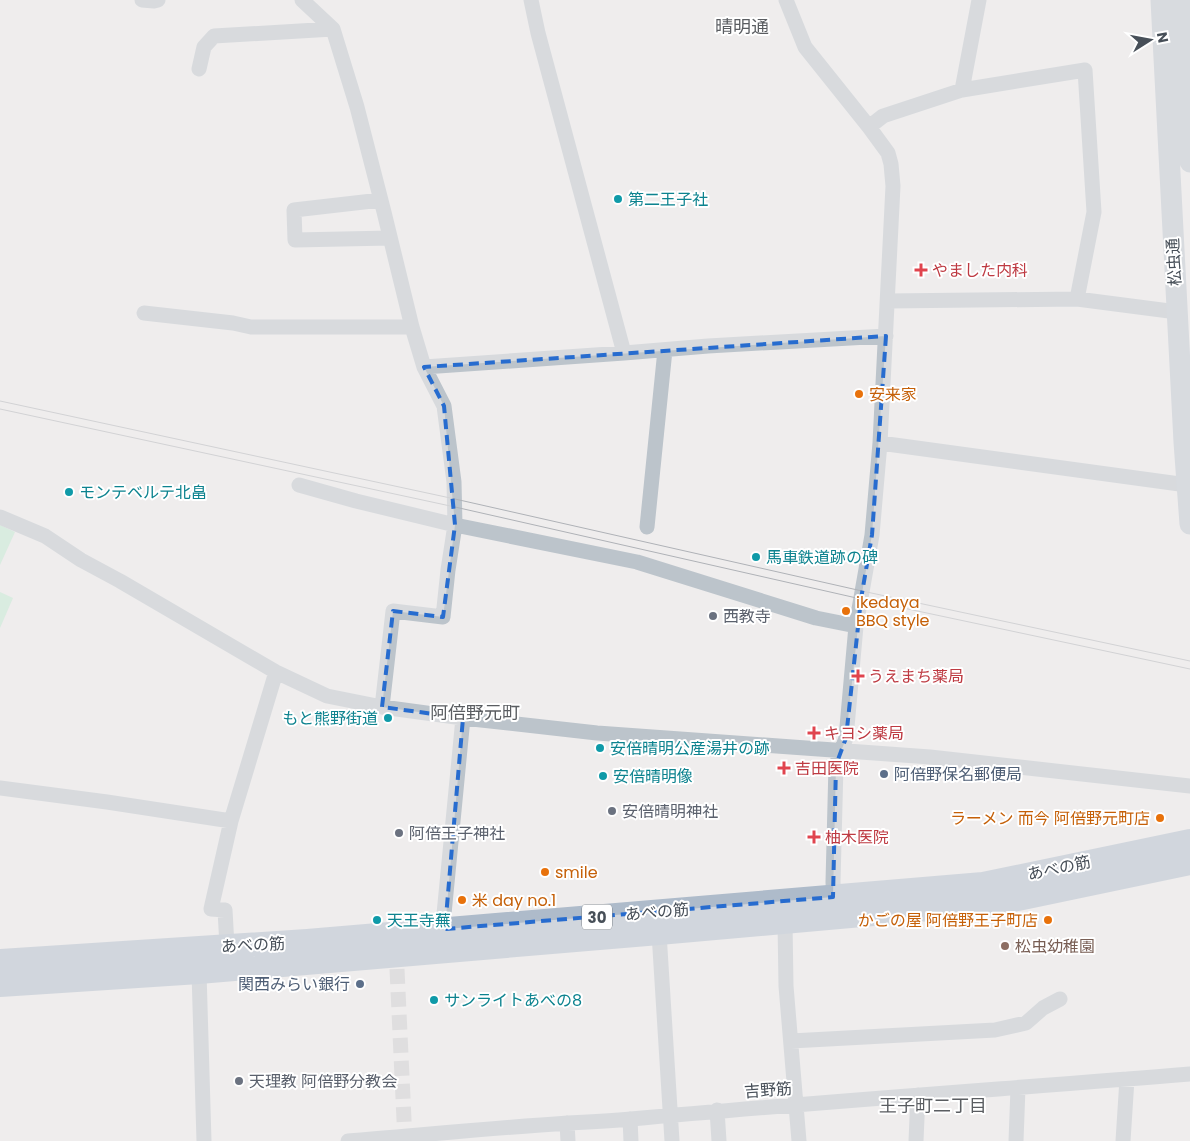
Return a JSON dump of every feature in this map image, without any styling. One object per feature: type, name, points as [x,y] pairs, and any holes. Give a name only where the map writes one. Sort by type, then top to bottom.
[{"type":"main road","name":"あべの筋","points":[[0,985],[199,972],[395,953],[659,934],[785,922],[834,907],[983,884],[1190,841]]},
{"type":"main road","name":"あべの筋","points":[[0,961],[307,942],[395,953],[445,929],[834,907],[985,904],[1018,899],[1190,863]]},
{"type":"street","points":[[142,0],[158,0]]},
{"type":"street","points":[[302,0],[333,29],[381,200],[412,327],[424,367],[444,406],[454,482],[456,525],[448,570],[443,617],[393,611],[382,707]]},
{"type":"street","points":[[531,0],[538,33],[624,353]]},
{"type":"street","points":[[786,0],[805,47],[888,153],[893,186],[880,444],[872,535],[856,626],[846,738],[836,765],[834,907]]},
{"type":"street","points":[[962,90],[979,0]]},
{"type":"street","name":"松虫通","points":[[1161,0],[1183,313],[1187,485],[1190,524]]},
{"type":"street","points":[[1182,0],[1190,162]]},
{"type":"street","points":[[199,69],[204,47],[214,36],[333,29]]},
{"type":"street","points":[[869,127],[883,116],[962,90],[1086,70],[1094,212],[1077,299]]},
{"type":"street","points":[[381,200],[294,210],[295,240],[390,238]]},
{"type":"street","points":[[888,301],[1077,299],[1183,313]]},
{"type":"street","points":[[144,313],[233,323],[251,327],[412,327]]},
{"type":"street","points":[[424,367],[708,346],[886,336]]},
{"type":"street","points":[[647,527],[665,350]]},
{"type":"street","points":[[880,444],[1187,485]]},
{"type":"street","points":[[299,485],[456,525],[636,562],[816,618],[856,626]]},
{"type":"street","points":[[0,517],[45,536],[81,560],[276,672],[327,696],[382,707],[463,718],[618,735],[930,757],[1190,786]]},
{"type":"street","points":[[227,946],[225,910],[211,909],[231,821],[276,672]]},
{"type":"street","points":[[445,929],[444,914],[463,718]]},
{"type":"street","points":[[0,788],[231,821]]},
{"type":"street","points":[[785,922],[786,986],[799,1141]]},
{"type":"street","points":[[659,934],[672,1141]]},
{"type":"street","points":[[199,972],[204,1141]]},
{"type":"street","points":[[791,1041],[994,1030],[1026,1023],[1043,1008],[1060,1000]]},
{"type":"street","name":"吉野筋","points":[[348,1141],[490,1135],[567,1123],[1190,1074]]},
{"type":"street","points":[[1123,1141],[1127,1079]]},
{"type":"street","points":[[1016,1141],[1018,1088]]},
{"type":"street","points":[[916,1141],[918,1095]]},
{"type":"street","points":[[717,1110],[719,1141]]},
{"type":"street","points":[[630,1119],[631,1141]]},
{"type":"street","points":[[567,1123],[568,1141]]},
{"type":"highlighted area","points":[[886,336],[872,535],[861,599],[846,738],[836,765],[833,897],[445,929],[463,718],[382,707],[393,611],[443,617],[455,525],[444,406],[424,367]]},
{"type":"green space","points":[[0,525],[15,532],[0,565]]},
{"type":"green space","points":[[0,592],[13,598],[0,628]]},
{"type":"tunnel","points":[[397,969],[405,1141]]},
{"type":"tram line","points":[[0,401],[455,499],[862,591],[1190,661]]},
{"type":"tram line","points":[[0,409],[455,507],[861,599],[1190,669]]},
{"type":"place","name":"第二王子社","points":[[618,199]]},
{"type":"place","name":"やました内科","points":[[921,270]]},
{"type":"place","name":"安来家","points":[[859,394]]},
{"type":"place","name":"モンテベルテ北畠","points":[[69,492]]},
{"type":"place","name":"馬車鉄道跡の碑","points":[[756,557]]},
{"type":"place","name":"ikedaya BBQ style","points":[[846,611]]},
{"type":"place","name":"西教寺","points":[[713,616]]},
{"type":"place","name":"うえまち薬局","points":[[858,676]]},
{"type":"place","name":"もと熊野街道","points":[[388,718]]},
{"type":"place","name":"キヨシ薬局","points":[[814,733]]},
{"type":"place","name":"安倍晴明公産湯井の跡","points":[[600,748]]},
{"type":"place","name":"吉田医院","points":[[784,768]]},
{"type":"place","name":"阿倍野保名郵便局","points":[[884,774]]},
{"type":"place","name":"安倍晴明像","points":[[603,776]]},
{"type":"place","name":"安倍晴明神社","points":[[612,811]]},
{"type":"place","name":"ラーメン 而今 阿倍野元町店","points":[[1160,818]]},
{"type":"place","name":"阿倍王子神社","points":[[399,833]]},
{"type":"place","name":"柚木医院","points":[[814,837]]},
{"type":"place","name":"smile","points":[[545,872]]},
{"type":"place","name":"米 day no.1","points":[[462,900]]},
{"type":"place","name":"天王寺蕪","points":[[377,920]]},
{"type":"place","name":"かごの屋 阿倍野王子町店","points":[[1048,920]]},
{"type":"place","name":"松虫幼稚園","points":[[1005,946]]},
{"type":"place","name":"関西みらい銀行","points":[[360,984]]},
{"type":"place","name":"サンライトあべの8","points":[[434,1000]]},
{"type":"place","name":"天理教 阿倍野分教会","points":[[239,1081]]},
{"type":"district","name":"晴明通","points":[[742,26]]},
{"type":"district","name":"阿倍野元町","points":[[475,712]]},
{"type":"district","name":"王子町二丁目","points":[[933,1105]]}]
